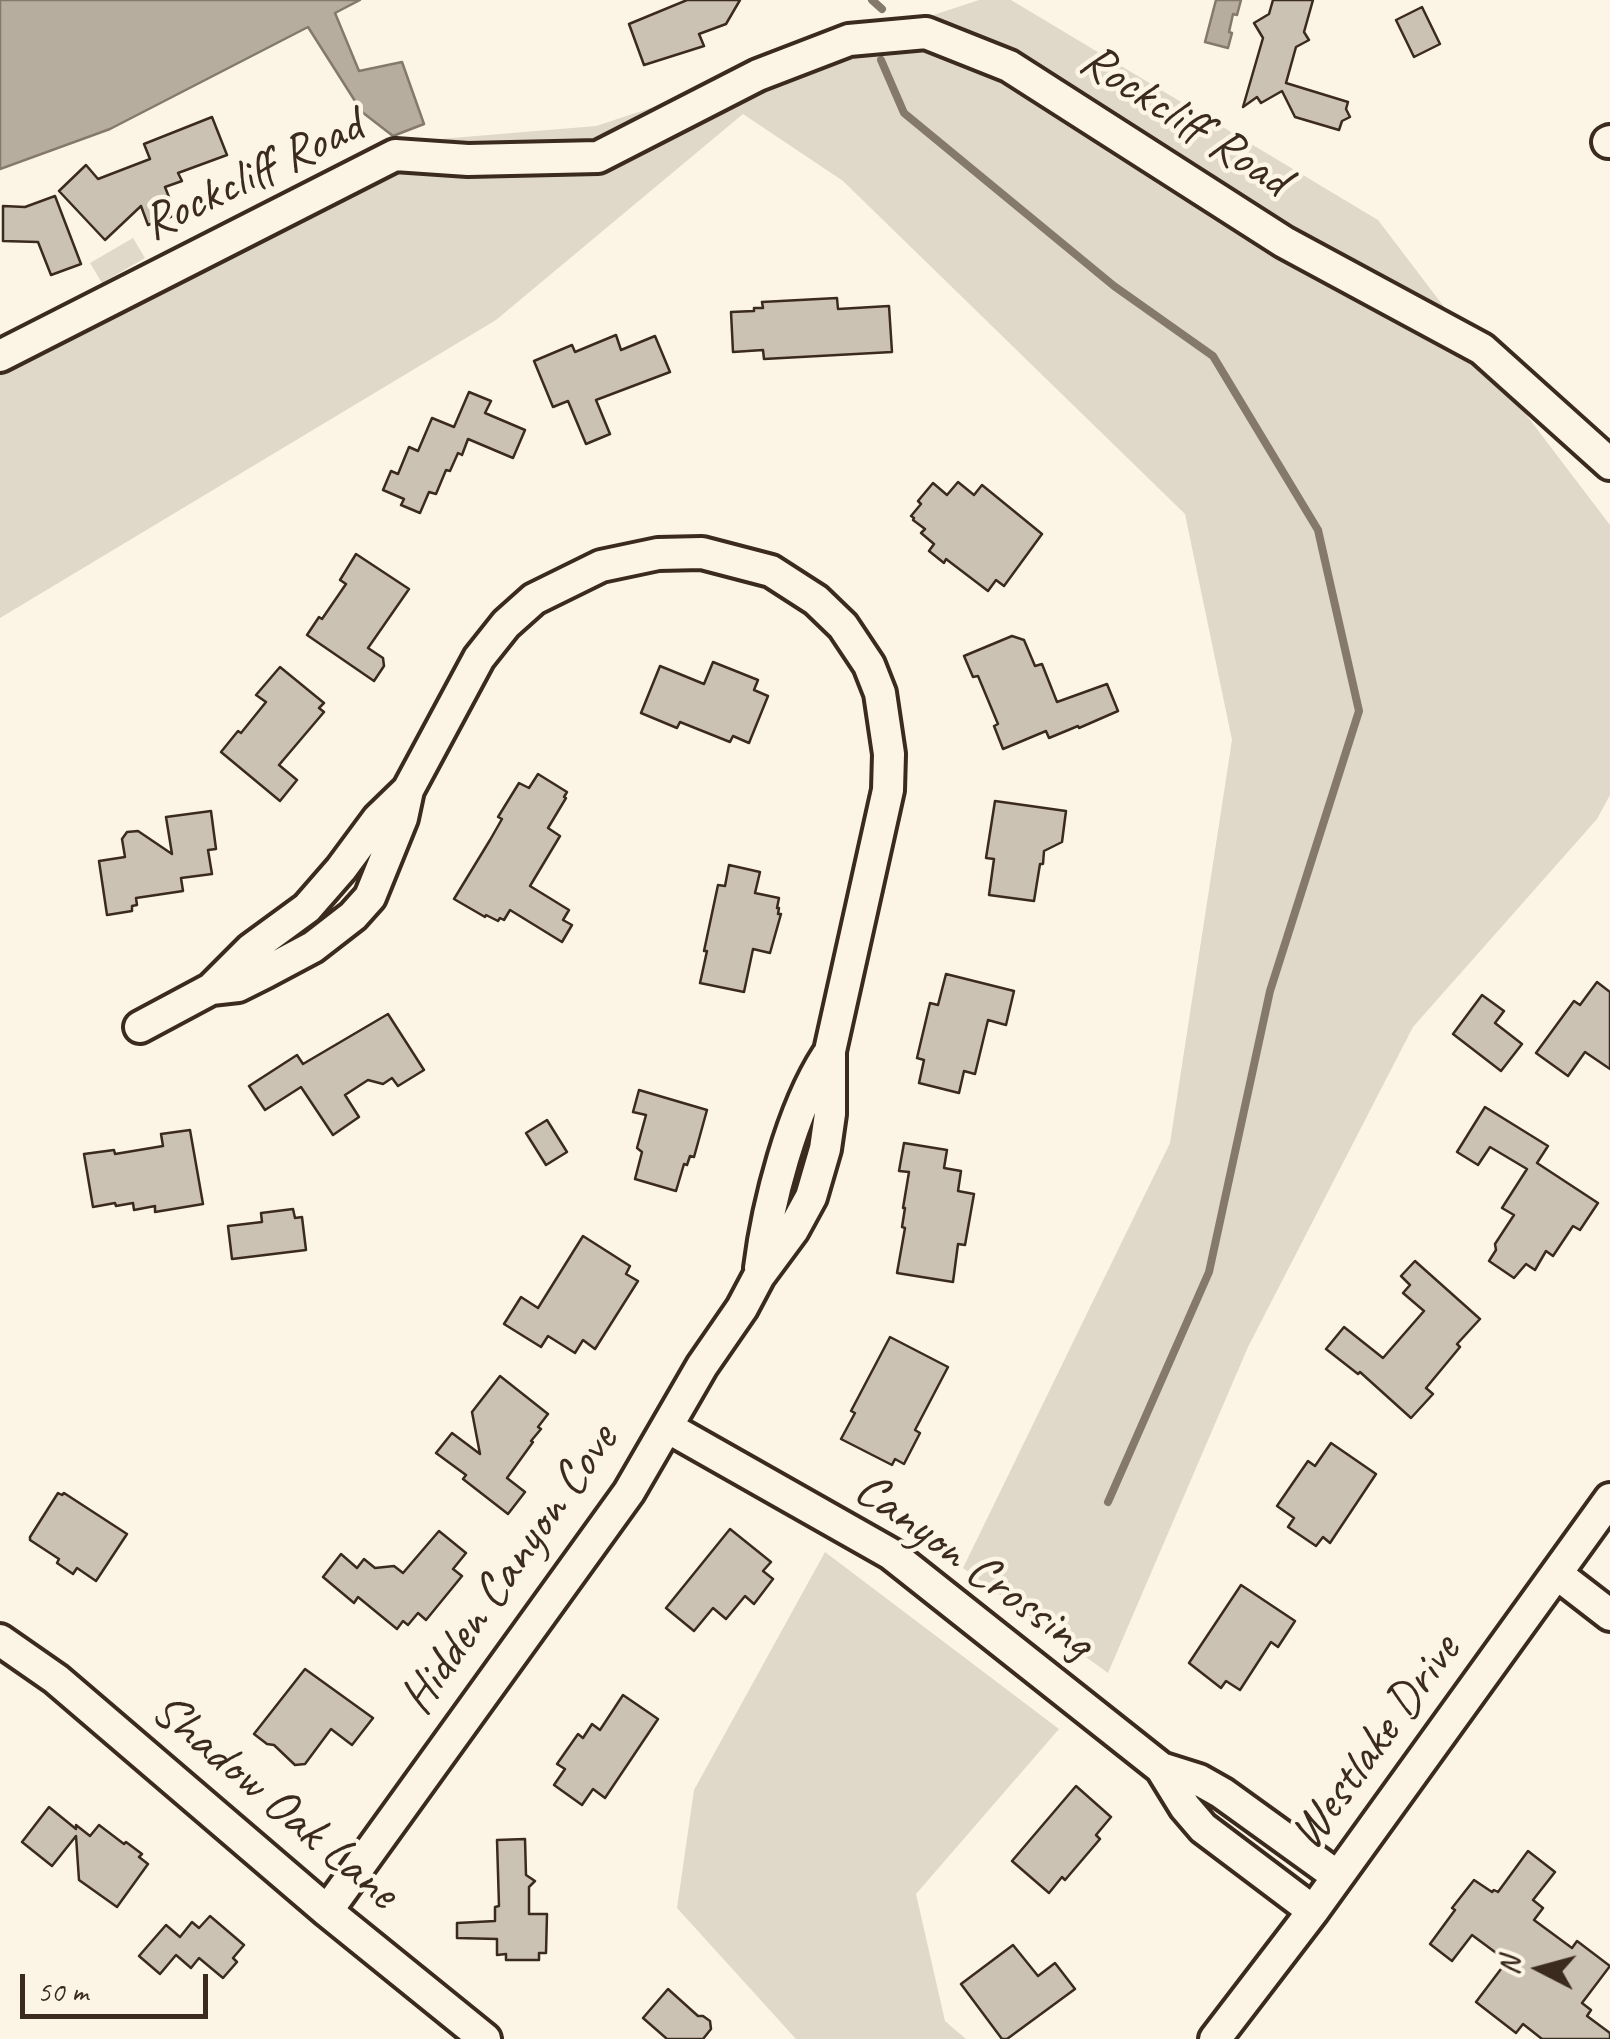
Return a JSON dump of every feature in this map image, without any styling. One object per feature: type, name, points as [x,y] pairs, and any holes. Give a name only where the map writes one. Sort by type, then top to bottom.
[{"type":"street","name":"Rockcliff Road","points":[[0,356],[394,155],[468,160],[598,157],[758,76],[849,40],[926,33],[1009,66],[1284,242],[1482,349],[1610,464]]},
{"type":"street","name":"Hidden Canyon Cove","points":[[140,1027],[210,988],[251,949],[307,908],[378,819],[408,790],[478,658],[534,598],[600,566],[658,554],[702,553],[771,571],[816,600],[843,626],[868,665],[880,693],[886,722],[888,790],[830,1051],[814,1076],[796,1119],[763,1243],[759,1276],[629,1492],[327,1911]]},
{"type":"street","name":"Canyon Crossing","points":[[667,1427],[891,1554],[1161,1768],[1202,1828],[1313,1911]]},
{"type":"street","name":"Westlake Drive","points":[[1215,2039],[1313,1911],[1610,1499]]},
{"type":"street","points":[[1557,1574],[1610,1615]]},
{"type":"street","name":"Shadow Oak Lane","points":[[0,1640],[56,1679],[327,1911],[485,2039]]},
{"type":"street","name":"Canyon Crossing","points":[[1161,1768],[1222,1792],[1337,1876]]},
{"type":"shaded area","points":[[0,0],[360,0],[335,13],[359,71],[402,62],[424,124],[393,136],[362,112],[308,27],[110,129],[0,169]]},
{"type":"shaded area","points":[[979,0],[1011,0],[1378,220],[1610,525],[1610,795],[1597,819],[1413,1027],[1248,1347],[1108,1673],[963,1568],[1170,1143],[1232,740],[1185,514],[843,181],[743,114],[496,320],[0,618],[0,347],[404,142],[596,126]]},
{"type":"shaded area","points":[[1216,0],[1241,0],[1237,15],[1233,14],[1228,48],[1205,42]]},
{"type":"shaded area","points":[[133,238],[145,258],[102,283],[90,263]]},
{"type":"shaded area","points":[[825,1552],[1059,1729],[916,1894],[945,2021],[966,2039],[796,2039],[677,1908],[694,1790]]},
{"type":"building","points":[[687,0],[740,0],[726,24],[699,34],[704,46],[644,65],[629,24]]},
{"type":"building","points":[[1273,0],[1313,0],[1304,32],[1309,40],[1296,47],[1286,83],[1348,102],[1350,117],[1342,121],[1339,130],[1295,117],[1282,91],[1261,103],[1257,97],[1243,107],[1263,38],[1254,23],[1269,14]]},
{"type":"building","points":[[1422,7],[1440,44],[1414,57],[1396,20]]},
{"type":"building","points":[[212,117],[227,155],[178,173],[182,181],[165,187],[176,215],[148,225],[141,206],[105,240],[59,191],[86,165],[98,179],[150,159],[144,144]]},
{"type":"building","points":[[55,196],[81,264],[51,275],[38,242],[3,241],[3,206],[25,207]]},
{"type":"building","points":[[837,298],[838,309],[889,306],[892,352],[764,359],[763,350],[733,352],[731,312],[754,311],[763,308],[762,302]]},
{"type":"building","points":[[616,335],[621,350],[655,336],[670,372],[596,400],[610,434],[586,444],[568,401],[553,407],[534,361],[572,345],[575,352]]},
{"type":"building","points":[[469,392],[491,401],[485,413],[525,430],[513,458],[468,439],[462,455],[458,453],[450,471],[446,470],[436,494],[429,492],[420,513],[401,505],[404,499],[383,490],[391,471],[398,474],[409,447],[418,451],[432,418],[454,427]]},
{"type":"building","points":[[958,482],[974,495],[982,485],[1042,534],[1004,586],[996,580],[988,591],[946,559],[944,563],[929,551],[934,544],[921,533],[925,529],[911,516],[933,483],[947,495]]},
{"type":"building","points":[[356,554],[409,589],[368,648],[383,658],[384,666],[374,681],[307,635],[346,584],[340,580]]},
{"type":"building","points":[[1012,636],[1024,640],[1035,666],[1042,664],[1057,702],[1107,684],[1118,711],[1049,738],[1046,731],[1003,749],[994,726],[998,724],[978,676],[973,677],[964,656]]},
{"type":"building","points":[[713,662],[758,680],[754,690],[768,696],[749,743],[733,736],[730,742],[680,722],[677,728],[641,713],[660,666],[704,684]]},
{"type":"building","points":[[280,667],[324,703],[319,708],[324,712],[279,765],[297,780],[280,801],[221,752],[266,702],[256,695]]},
{"type":"building","points":[[538,774],[567,792],[548,828],[560,836],[530,886],[569,910],[563,920],[572,925],[562,942],[510,910],[504,920],[498,921],[454,899],[519,783],[529,788]]},
{"type":"building","points":[[995,801],[1066,811],[1062,842],[1044,851],[1034,901],[989,895],[994,859],[986,858]]},
{"type":"building","points":[[211,811],[216,849],[208,850],[212,874],[181,878],[183,891],[136,898],[137,905],[132,906],[132,911],[107,915],[99,861],[125,857],[122,839],[127,832],[138,831],[172,854],[166,817]]},
{"type":"building","points":[[729,865],[760,872],[755,893],[779,898],[777,908],[781,914],[770,953],[753,949],[744,992],[700,983],[718,885],[725,886]]},
{"type":"building","points":[[946,974],[1014,991],[1006,1025],[988,1020],[975,1074],[964,1071],[959,1093],[919,1083],[924,1060],[917,1058],[930,1003],[938,1005]]},
{"type":"building","points":[[1597,982],[1610,992],[1610,1069],[1585,1052],[1568,1076],[1536,1053],[1574,1001],[1580,1005]]},
{"type":"building","points":[[1482,995],[1504,1011],[1495,1023],[1522,1044],[1501,1071],[1453,1034]]},
{"type":"building","points":[[388,1014],[424,1070],[398,1086],[392,1078],[383,1084],[368,1080],[345,1095],[359,1117],[333,1135],[301,1087],[265,1110],[249,1086],[297,1055],[303,1064]]},
{"type":"building","points":[[639,1090],[707,1110],[694,1157],[690,1156],[684,1164],[676,1191],[635,1179],[642,1152],[637,1148],[646,1115],[633,1112]]},
{"type":"building","points":[[1485,1107],[1548,1146],[1537,1163],[1598,1203],[1580,1230],[1573,1226],[1553,1256],[1546,1251],[1535,1270],[1526,1264],[1514,1278],[1489,1261],[1514,1215],[1502,1208],[1527,1169],[1490,1147],[1478,1165],[1457,1152]]},
{"type":"building","points":[[547,1120],[567,1152],[546,1165],[526,1133]]},
{"type":"building","points":[[190,1130],[203,1204],[155,1212],[155,1206],[134,1210],[133,1203],[93,1207],[84,1154],[114,1150],[115,1154],[163,1146],[161,1134]]},
{"type":"building","points":[[904,1143],[947,1150],[944,1168],[961,1171],[958,1191],[974,1194],[965,1245],[958,1244],[953,1282],[897,1273],[909,1172],[899,1171]]},
{"type":"building","points":[[293,1209],[295,1218],[302,1217],[306,1250],[232,1259],[228,1226],[262,1222],[261,1213]]},
{"type":"building","points":[[583,1236],[630,1266],[626,1274],[638,1281],[595,1349],[583,1340],[575,1353],[548,1336],[541,1347],[504,1324],[521,1297],[538,1308]]},
{"type":"building","points":[[1415,1261],[1480,1319],[1426,1388],[1433,1394],[1411,1418],[1360,1372],[1326,1349],[1344,1327],[1383,1358],[1424,1311],[1403,1293],[1410,1285],[1401,1276]]},
{"type":"building","points":[[890,1337],[948,1367],[915,1430],[920,1433],[904,1464],[895,1459],[892,1465],[841,1439],[855,1413],[851,1411]]},
{"type":"building","points":[[500,1376],[548,1414],[507,1478],[525,1492],[508,1514],[436,1453],[452,1433],[480,1454],[472,1412]]},
{"type":"building","points":[[1331,1443],[1376,1474],[1330,1543],[1323,1537],[1316,1546],[1288,1527],[1294,1518],[1277,1506],[1308,1461],[1315,1466]]},
{"type":"building","points":[[58,1493],[64,1493],[127,1534],[96,1581],[77,1568],[73,1574],[57,1563],[59,1559],[30,1540]]},
{"type":"building","points":[[730,1529],[771,1562],[763,1571],[773,1579],[754,1604],[745,1596],[726,1619],[713,1608],[694,1631],[666,1608]]},
{"type":"building","points":[[439,1531],[466,1553],[453,1569],[462,1576],[426,1620],[418,1613],[408,1625],[403,1621],[397,1629],[358,1597],[354,1603],[323,1577],[341,1554],[357,1568],[364,1559],[375,1568],[394,1566],[403,1573]]},
{"type":"building","points":[[1241,1585],[1295,1621],[1278,1647],[1271,1642],[1240,1690],[1226,1681],[1221,1688],[1189,1663]]},
{"type":"building","points":[[305,1669],[373,1718],[352,1745],[331,1729],[305,1764],[295,1765],[274,1745],[254,1734]]},
{"type":"building","points":[[623,1695],[658,1719],[605,1798],[593,1789],[582,1805],[554,1785],[565,1769],[557,1764],[578,1734],[583,1738],[592,1724],[600,1730]]},
{"type":"building","points":[[1076,1786],[1111,1817],[1096,1835],[1100,1839],[1049,1893],[1012,1861]]},
{"type":"building","points":[[49,1807],[76,1829],[76,1825],[90,1836],[99,1825],[142,1854],[139,1857],[148,1864],[117,1907],[79,1880],[76,1836],[52,1866],[22,1842]]},
{"type":"building","points":[[525,1839],[526,1875],[535,1881],[529,1887],[529,1914],[547,1914],[546,1953],[539,1953],[539,1960],[506,1960],[506,1954],[497,1955],[497,1939],[457,1938],[457,1923],[495,1921],[495,1907],[499,1906],[497,1840]]},
{"type":"building","points":[[1528,1851],[1555,1872],[1533,1900],[1543,1908],[1534,1920],[1572,1948],[1577,1941],[1610,1966],[1582,2003],[1591,2010],[1587,2016],[1610,2033],[1610,2039],[1542,2039],[1523,2024],[1516,2033],[1476,2002],[1507,1961],[1472,1935],[1452,1961],[1430,1944],[1474,1880],[1498,1892]]},
{"type":"building","points":[[210,1916],[244,1945],[233,1958],[237,1962],[223,1978],[199,1958],[191,1968],[176,1955],[160,1974],[139,1956],[166,1925],[180,1937],[192,1922],[199,1928]]},
{"type":"building","points":[[1013,1945],[1038,1976],[1055,1963],[1075,1989],[1002,2039],[961,1984]]},
{"type":"building","points":[[668,1989],[698,2016],[710,2021],[711,2029],[703,2039],[667,2039],[643,2018]]},
{"type":"waterway","points":[[872,0],[882,9]]},
{"type":"waterway","points":[[881,60],[904,113],[1114,286],[1213,356],[1318,530],[1359,711],[1270,991],[1209,1272],[1108,1502]]}]
